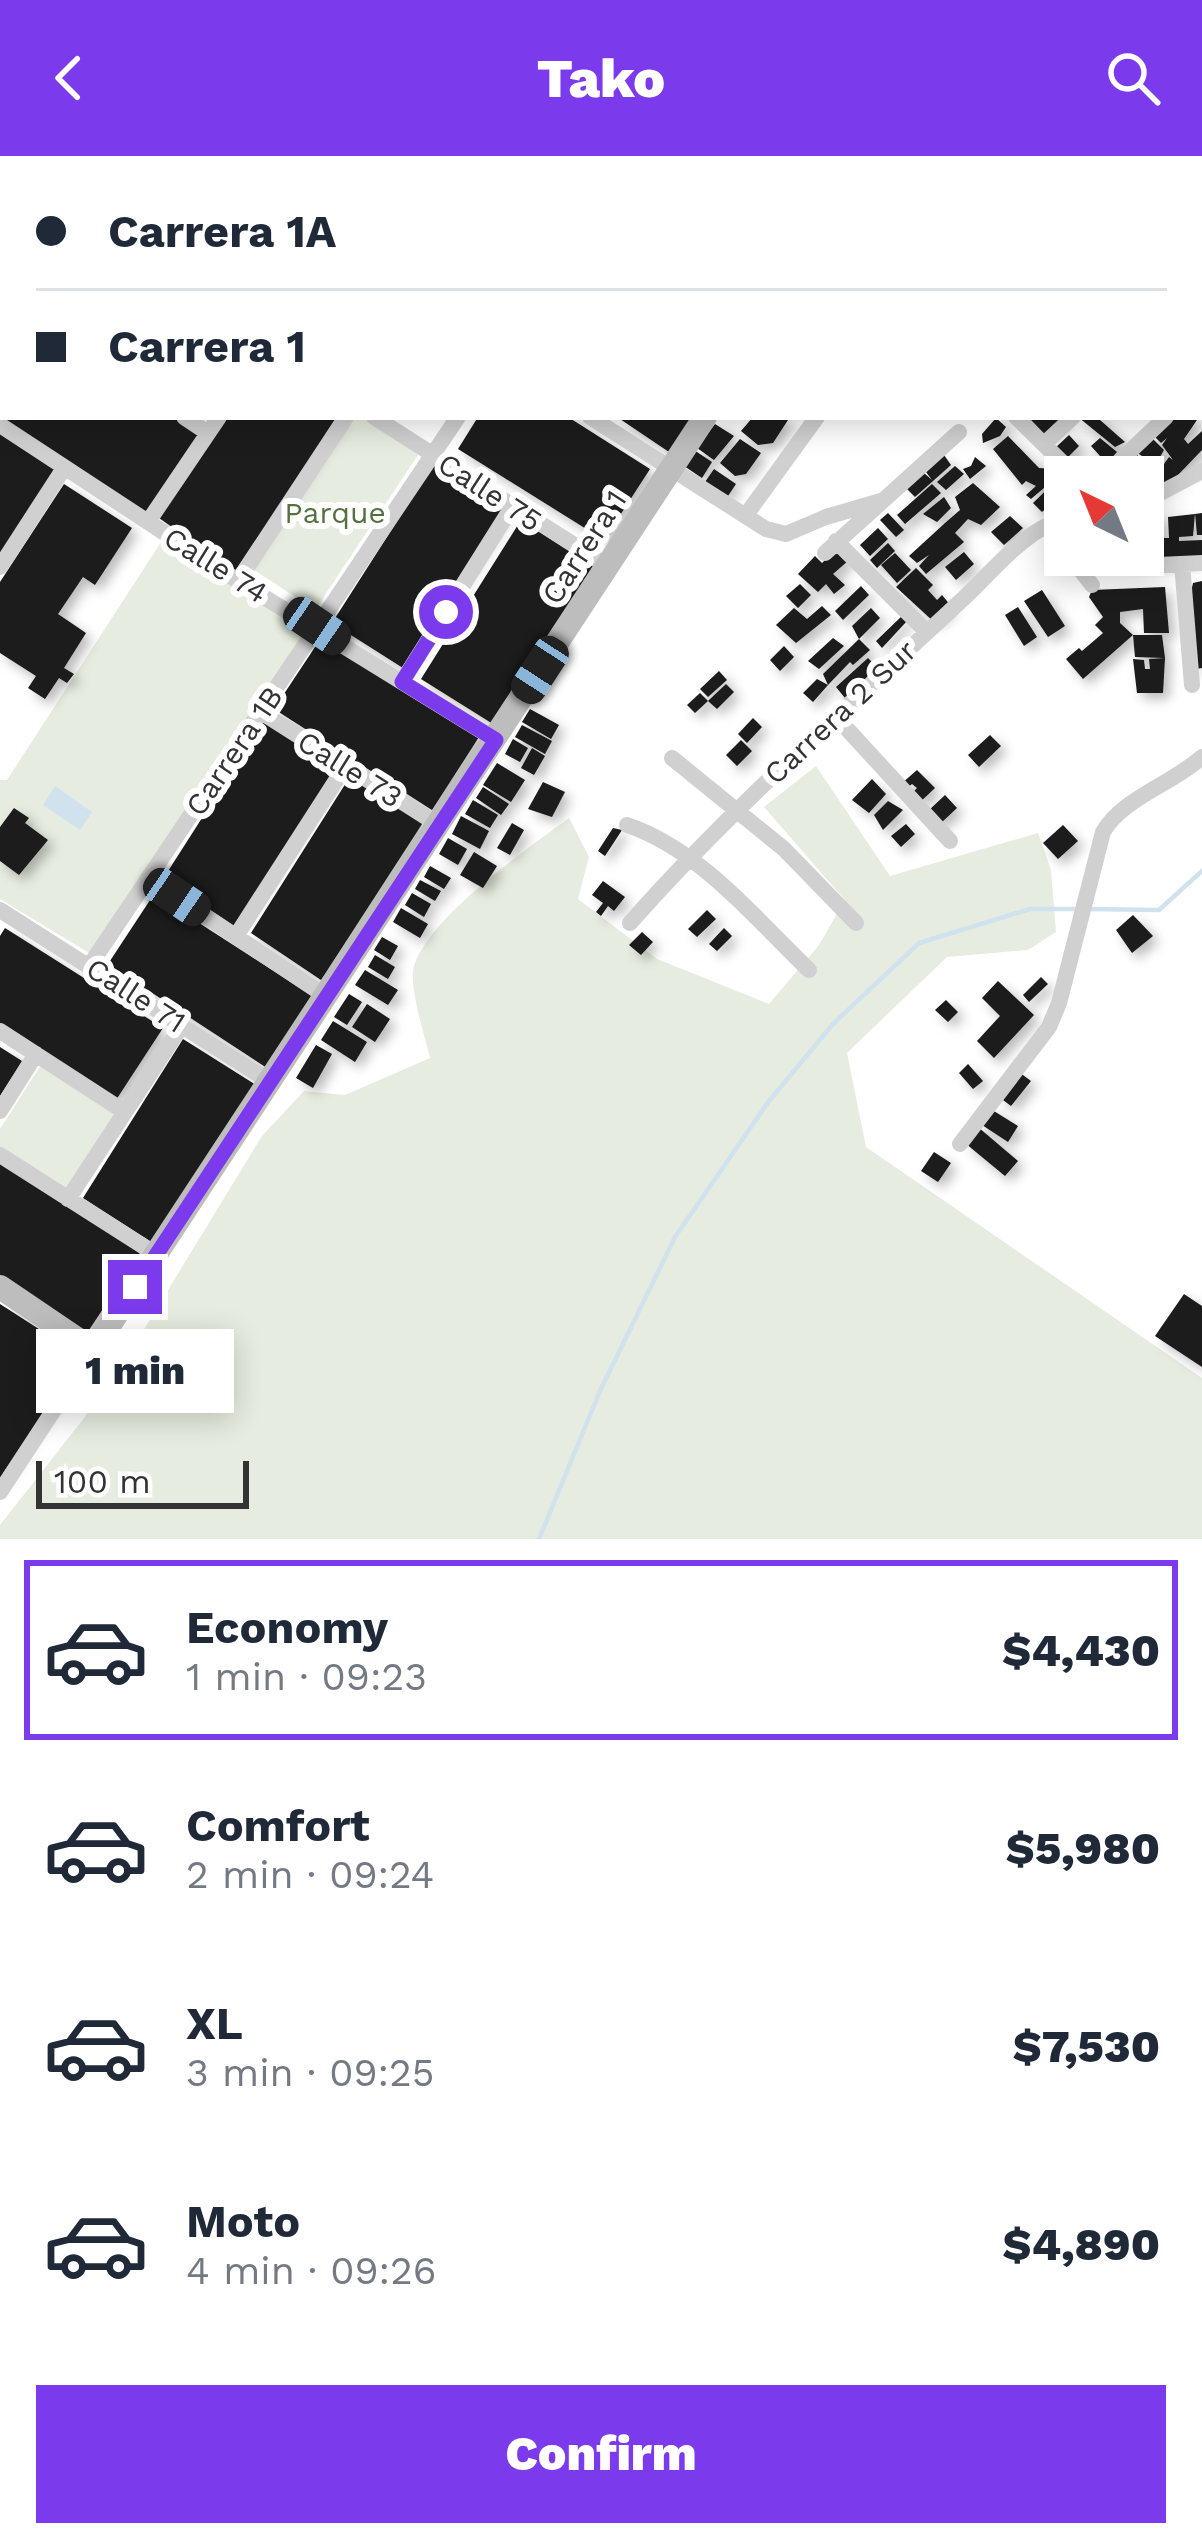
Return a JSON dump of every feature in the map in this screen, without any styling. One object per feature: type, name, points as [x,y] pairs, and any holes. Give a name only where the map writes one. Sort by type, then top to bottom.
[{"type":"street","points":[[188,420],[208,433]]},
{"type":"street","points":[[148,522],[217,420]]},
{"type":"street","points":[[238,581],[344,420]]},
{"type":"street","name":"Calle 75","points":[[379,420],[607,566]]},
{"type":"street","name":"Carrera 1B","points":[[90,964],[456,420]]},
{"type":"street","points":[[599,420],[766,529],[786,534],[881,501]]},
{"type":"street","name":"Carrera 1","points":[[0,1492],[703,420]]},
{"type":"street","points":[[746,515],[816,420]]},
{"type":"street","points":[[1019,420],[1056,456]]},
{"type":"street","points":[[1044,444],[1069,420]]},
{"type":"street","points":[[1125,456],[1163,420]]},
{"type":"street","name":"Calle 74","points":[[0,425],[238,581],[496,740]]},
{"type":"street","points":[[926,631],[831,547],[959,432]]},
{"type":"street","points":[[0,567],[64,468]]},
{"type":"street","points":[[1164,491],[1202,471]]},
{"type":"street","points":[[402,682],[512,507]]},
{"type":"street","name":"Carrera 2 Sur","points":[[630,923],[735,810],[926,631],[1044,532]]},
{"type":"street","points":[[1164,565],[1202,563]]},
{"type":"street","points":[[1182,564],[1192,685]]},
{"type":"street","points":[[1085,576],[1092,585]]},
{"type":"street","name":"Calle 73","points":[[260,712],[440,826]]},
{"type":"street","points":[[837,718],[950,842]]},
{"type":"street","points":[[960,1144],[1049,1027],[1102,832],[1120,810],[1180,777],[1202,757]]},
{"type":"street","points":[[672,758],[784,849],[856,923]]},
{"type":"street","points":[[236,936],[346,765]]},
{"type":"street","points":[[627,825],[661,839],[809,970]]},
{"type":"street","points":[[148,878],[327,997]]},
{"type":"street","name":"Calle 71","points":[[2,915],[90,964],[270,1082]]},
{"type":"street","points":[[68,1198],[182,1025]]},
{"type":"street","points":[[0,1031],[125,1112]]},
{"type":"street","points":[[0,1111],[36,1054]]},
{"type":"street","points":[[0,1155],[157,1255]]},
{"type":"street","points":[[0,1287],[93,1350]]},
{"type":"green space","name":"Parque","points":[[352,420],[366,420],[418,455],[315,610],[253,569]]},
{"type":"green space","points":[[163,539],[309,632],[89,953],[0,899],[0,780],[7,780]]},
{"type":"green space","points":[[816,766],[890,876],[1038,833],[1051,870],[1056,932],[1028,950],[947,957],[847,1053],[866,1147],[1202,1378],[1202,1539],[0,1539],[0,1525],[110,1385],[262,1136],[304,1091],[345,1095],[430,1058],[415,997],[414,966],[423,947],[459,906],[569,818],[589,857],[578,899],[657,959],[769,1004],[819,945],[845,900],[764,807]]},
{"type":"green space","points":[[43,1062],[118,1111],[65,1191],[0,1149],[0,1129]]},
{"type":"water","points":[[55,786],[92,812],[80,830],[43,805]]},
{"type":"building","points":[[5,420],[178,420],[200,435],[148,514]]},
{"type":"building","points":[[224,420],[338,420],[235,571],[159,518]]},
{"type":"building","points":[[476,420],[573,420],[650,469],[604,540],[458,449]]},
{"type":"building","points":[[621,420],[695,420],[672,454]]},
{"type":"building","points":[[750,420],[788,420],[773,443],[758,445],[741,431]]},
{"type":"building","points":[[994,420],[1006,427],[1000,436],[983,443],[982,434]]},
{"type":"building","points":[[1031,420],[1065,420],[1046,436]]},
{"type":"building","points":[[1082,420],[1100,420],[1125,442],[1115,447]]},
{"type":"building","points":[[1168,420],[1197,420],[1184,439],[1188,444],[1202,431],[1202,450],[1164,484],[1164,464],[1169,457],[1173,460],[1162,445],[1167,438],[1161,443],[1153,435]]},
{"type":"building","points":[[715,424],[734,436],[714,460],[697,448]]},
{"type":"building","points":[[0,430],[57,466],[0,555]]},
{"type":"building","points":[[1069,435],[1079,446],[1069,456],[1053,450]]},
{"type":"building","points":[[1008,436],[1044,468],[1044,488],[1031,499],[1026,495],[1036,486],[1026,481],[1022,485],[993,449]]},
{"type":"building","points":[[1151,437],[1164,450],[1161,456],[1136,452],[1138,456],[1130,456]]},
{"type":"building","points":[[1100,438],[1117,452],[1100,456],[1091,446]]},
{"type":"building","points":[[740,439],[761,453],[746,474],[735,476],[720,463]]},
{"type":"building","points":[[694,450],[712,462],[702,478],[684,466]]},
{"type":"building","points":[[944,455],[951,465],[915,497],[907,489],[924,473],[932,480],[926,472]]},
{"type":"building","points":[[975,457],[986,466],[970,479],[963,469]]},
{"type":"building","points":[[433,465],[505,511],[403,668],[332,623]]},
{"type":"building","points":[[955,466],[964,474],[946,490],[937,482]]},
{"type":"building","points":[[714,469],[736,484],[728,496],[705,482]]},
{"type":"building","points":[[973,483],[1000,507],[981,525],[968,519],[955,533],[945,523],[960,510],[955,497]]},
{"type":"building","points":[[64,484],[132,528],[95,585],[83,577],[58,614],[86,633],[64,668],[74,674],[67,683],[59,678],[45,699],[28,688],[36,676],[0,653],[0,582]]},
{"type":"building","points":[[932,484],[941,493],[905,524],[897,515]]},
{"type":"building","points":[[1044,492],[1044,510],[1033,503]]},
{"type":"building","points":[[944,497],[951,508],[937,522],[923,514]]},
{"type":"building","points":[[888,513],[904,530],[896,537],[880,520]]},
{"type":"building","points":[[1202,513],[1202,535],[1197,535],[1195,514]]},
{"type":"building","points":[[1195,514],[1193,536],[1179,537],[1179,541],[1202,540],[1202,560],[1164,561],[1168,517]]},
{"type":"building","points":[[1010,516],[1023,528],[1004,545],[991,532]]},
{"type":"building","points":[[521,520],[593,566],[493,724],[421,679]]},
{"type":"building","points":[[945,523],[964,542],[926,574],[919,566],[929,555],[917,563],[909,556]]},
{"type":"building","points":[[878,528],[888,539],[870,556],[860,545]]},
{"type":"building","points":[[888,543],[895,551],[877,568],[870,560]]},
{"type":"building","points":[[837,549],[849,560],[833,574],[845,585],[834,594],[826,584],[818,592],[798,574],[815,556],[822,563]]},
{"type":"building","points":[[964,552],[974,564],[956,580],[945,567]]},
{"type":"building","points":[[895,553],[911,570],[897,583],[881,565]]},
{"type":"building","points":[[916,568],[933,585],[928,590],[937,600],[942,595],[951,606],[934,622],[896,587]]},
{"type":"building","points":[[1202,581],[1202,668],[1196,669],[1191,592],[1193,583]]},
{"type":"building","points":[[800,584],[811,595],[798,608],[786,596]]},
{"type":"building","points":[[861,586],[869,595],[843,620],[835,611]]},
{"type":"building","points":[[1165,587],[1169,633],[1144,633],[1143,609],[1120,612],[1120,623],[1133,635],[1083,679],[1066,659],[1103,633],[1095,625],[1103,617],[1089,597],[1092,590]]},
{"type":"building","points":[[1042,590],[1065,626],[1048,637],[1024,601]]},
{"type":"building","points":[[822,606],[831,615],[796,643],[776,625],[794,608],[807,619]]},
{"type":"building","points":[[1018,607],[1037,637],[1024,646],[1005,615]]},
{"type":"building","points":[[871,608],[880,618],[859,639],[852,626]]},
{"type":"building","points":[[903,615],[907,621],[882,648],[876,641]]},
{"type":"building","points":[[1133,635],[1162,635],[1165,658],[1135,657]]},
{"type":"building","points":[[321,638],[479,737],[432,810],[274,709]]},
{"type":"building","points":[[833,638],[844,646],[819,669],[808,661]]},
{"type":"building","points":[[859,639],[870,650],[828,685],[823,674]]},
{"type":"building","points":[[784,646],[794,657],[780,671],[770,660]]},
{"type":"building","points":[[868,658],[878,668],[845,698],[836,687]]},
{"type":"building","points":[[1165,658],[1163,693],[1137,693],[1133,659],[1144,660],[1145,669],[1150,669],[1149,659]]},
{"type":"building","points":[[719,671],[727,680],[708,697],[700,689]]},
{"type":"building","points":[[817,679],[828,685],[813,702],[803,693]]},
{"type":"building","points":[[726,684],[734,692],[717,709],[708,701]]},
{"type":"building","points":[[700,693],[708,701],[695,713],[687,705]]},
{"type":"building","points":[[530,709],[559,725],[551,739],[522,722]]},
{"type":"building","points":[[753,718],[762,727],[747,743],[738,734]]},
{"type":"building","points":[[264,721],[336,767],[234,926],[163,879]]},
{"type":"building","points":[[522,725],[552,741],[545,754],[515,737]]},
{"type":"building","points":[[990,735],[1001,746],[979,767],[968,755]]},
{"type":"building","points":[[513,739],[528,748],[520,762],[505,754]]},
{"type":"building","points":[[741,740],[752,751],[737,766],[726,755]]},
{"type":"building","points":[[532,748],[545,756],[534,775],[521,768]]},
{"type":"building","points":[[497,763],[525,780],[511,802],[483,785]]},
{"type":"building","points":[[917,770],[935,788],[918,804],[910,795],[917,788],[912,784],[906,789],[901,784]]},
{"type":"building","points":[[351,775],[424,821],[321,980],[251,933]]},
{"type":"building","points":[[872,779],[886,794],[869,813],[852,800]]},
{"type":"building","points":[[543,782],[565,792],[552,817],[528,809]]},
{"type":"building","points":[[483,787],[509,804],[501,815],[476,798]]},
{"type":"building","points":[[945,795],[957,808],[940,824],[926,813]]},
{"type":"building","points":[[473,800],[498,815],[490,828],[465,814]]},
{"type":"building","points":[[888,801],[903,810],[883,830],[874,815]]},
{"type":"building","points":[[14,808],[48,840],[19,875],[0,861],[0,827]]},
{"type":"building","points":[[461,816],[489,831],[480,849],[452,834]]},
{"type":"building","points":[[512,823],[524,830],[510,855],[497,848]]},
{"type":"building","points":[[906,824],[915,834],[901,847],[891,836]]},
{"type":"building","points":[[1063,825],[1078,841],[1058,859],[1043,843]]},
{"type":"building","points":[[613,828],[622,830],[605,856],[598,851]]},
{"type":"building","points":[[448,838],[467,849],[458,865],[439,854]]},
{"type":"building","points":[[474,852],[497,866],[483,888],[460,875]]},
{"type":"building","points":[[430,866],[451,878],[444,889],[424,877]]},
{"type":"building","points":[[420,880],[441,891],[435,901],[415,889]]},
{"type":"building","points":[[603,881],[625,897],[614,911],[608,906],[601,916],[596,912],[603,903],[592,895]]},
{"type":"building","points":[[412,893],[431,904],[424,917],[405,905]]},
{"type":"building","points":[[154,894],[314,997],[267,1068],[108,964]]},
{"type":"building","points":[[401,908],[428,924],[420,938],[393,922]]},
{"type":"building","points":[[707,910],[716,919],[697,937],[688,929]]},
{"type":"building","points":[[1133,915],[1153,936],[1132,953],[1116,930]]},
{"type":"building","points":[[5,928],[163,1028],[116,1100],[0,1025],[0,936]]},
{"type":"building","points":[[724,928],[732,936],[717,951],[709,944]]},
{"type":"building","points":[[642,932],[653,942],[641,955],[629,945]]},
{"type":"building","points":[[382,937],[398,946],[390,960],[374,950]]},
{"type":"building","points":[[375,955],[395,967],[388,979],[368,967]]},
{"type":"building","points":[[365,970],[398,990],[388,1005],[355,985]]},
{"type":"building","points":[[1041,977],[1048,984],[1029,1002],[1023,995]]},
{"type":"building","points":[[998,981],[1034,1015],[994,1058],[977,1041],[1000,1016],[982,998]]},
{"type":"building","points":[[349,994],[362,1002],[347,1025],[334,1017]]},
{"type":"building","points":[[946,1000],[958,1012],[948,1022],[935,1010]]},
{"type":"building","points":[[367,1004],[390,1019],[375,1042],[352,1027]]},
{"type":"building","points":[[333,1021],[367,1042],[355,1062],[321,1040]]},
{"type":"building","points":[[183,1039],[256,1085],[153,1243],[83,1198]]},
{"type":"building","points":[[316,1045],[332,1054],[313,1088],[296,1078]]},
{"type":"building","points":[[0,1047],[22,1061],[0,1096]]},
{"type":"building","points":[[968,1064],[983,1081],[973,1089],[959,1073]]},
{"type":"building","points":[[1019,1072],[1031,1081],[1011,1106],[999,1097]]},
{"type":"building","points":[[989,1108],[1018,1126],[1008,1142],[979,1123]]},
{"type":"building","points":[[978,1127],[1018,1161],[1005,1176],[965,1143]]},
{"type":"building","points":[[934,1152],[951,1163],[938,1182],[921,1171]]},
{"type":"building","points":[[0,1161],[140,1253],[87,1333],[0,1275]]},
{"type":"building","points":[[1184,1294],[1202,1306],[1202,1367],[1155,1336]]},
{"type":"building","points":[[0,1304],[81,1356],[0,1478]]},
{"type":"waterway","points":[[1087,909],[1159,910],[1202,871]]},
{"type":"waterway","points":[[539,1539],[600,1391],[675,1237],[769,1101],[833,1024],[919,943],[1030,909],[1075,909]]},
{"type":"route","points":[[135,1287],[496,740],[402,682],[446,612]]}]
